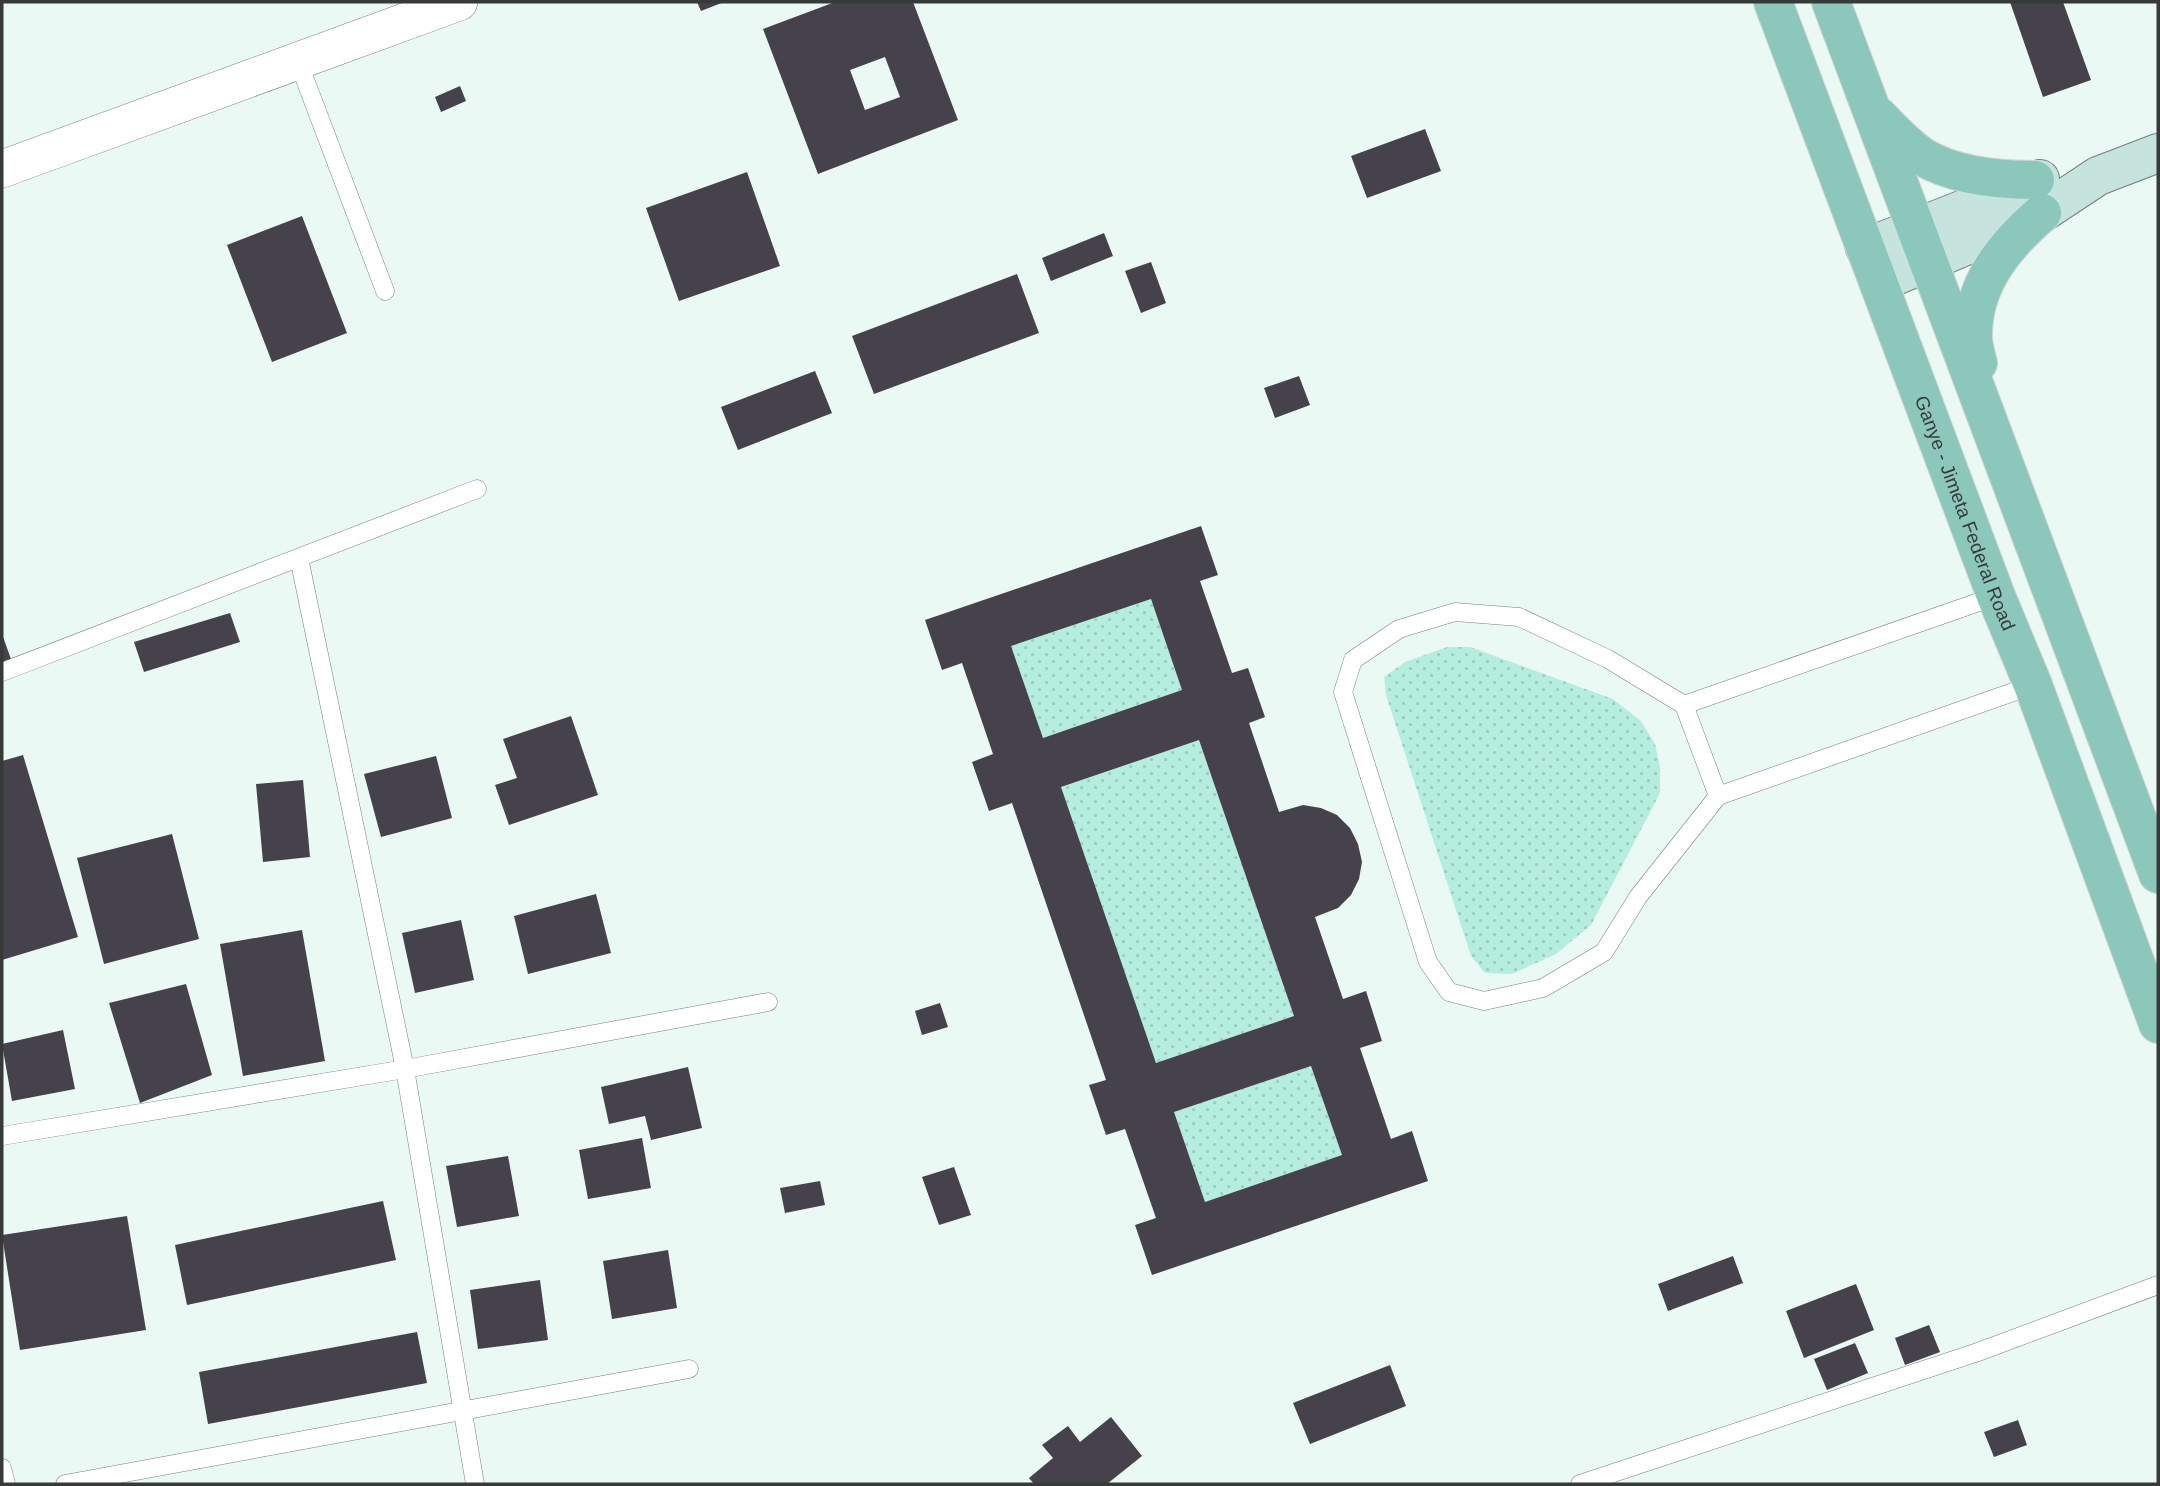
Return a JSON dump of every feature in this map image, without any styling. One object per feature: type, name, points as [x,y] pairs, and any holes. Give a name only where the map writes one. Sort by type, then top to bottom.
[{"type":"main road","name":"Ganye - Jimeta Federal Road","points":[[1773,2],[1996,596],[2033,685],[2158,1024]]},
{"type":"main road","points":[[1831,2],[2158,874]]},
{"type":"main road","points":[[1871,108],[1923,157],[1958,172],[2009,180],[2039,196],[2021,232],[1998,258],[1987,277],[1979,301],[1973,337],[1988,420]]},
{"type":"street","points":[[2,169],[458,2]]},
{"type":"street","points":[[1865,248],[1922,244],[2039,196],[2158,153]]},
{"type":"street","points":[[1879,282],[1922,244]]},
{"type":"lane","points":[[298,61],[385,291]]},
{"type":"lane","points":[[2,673],[477,489]]},
{"type":"lane","points":[[299,558],[405,1069],[475,1484]]},
{"type":"lane","points":[[1684,705],[1996,596]]},
{"type":"lane","points":[[1718,796],[1684,705],[1608,659],[1519,617],[1455,612],[1399,629],[1353,660],[1343,692],[1428,962],[1449,992],[1484,1001],[1543,988],[1604,953],[1638,897],[1718,796],[2033,685]]},
{"type":"lane","points":[[2,1136],[405,1069],[768,1002]]},
{"type":"lane","points":[[1580,1484],[1978,1352],[2158,1285]]},
{"type":"lane","points":[[65,1484],[688,1369]]},
{"type":"lane","points":[[2,1468],[6,1484]]},
{"type":"green space","points":[[1151,599],[1182,690],[1043,738],[1011,646]]},
{"type":"green space","points":[[1447,647],[1470,647],[1613,699],[1641,721],[1655,744],[1660,767],[1660,793],[1591,925],[1556,954],[1512,974],[1485,973],[1471,956],[1386,695],[1384,677],[1405,662]]},
{"type":"green space","points":[[1199,740],[1294,1016],[1156,1063],[1061,787]]},
{"type":"green space","points":[[1311,1066],[1342,1155],[1205,1202],[1174,1112]]},
{"type":"building","points":[[697,2],[724,2],[701,11]]},
{"type":"building","points":[[835,2],[913,2],[958,120],[818,174],[763,29]],"holes":[[[885,57],[900,97],[865,110],[850,70]]]},
{"type":"building","points":[[2010,2],[2063,2],[2091,80],[2043,97]]},
{"type":"building","points":[[460,86],[466,101],[441,112],[435,97]]},
{"type":"building","points":[[1425,129],[1441,171],[1367,198],[1351,156]]},
{"type":"building","points":[[747,172],[780,266],[679,301],[646,208]]},
{"type":"building","points":[[302,216],[347,333],[272,362],[227,245]]},
{"type":"building","points":[[1104,233],[1113,256],[1051,281],[1042,258]]},
{"type":"building","points":[[1151,262],[1166,303],[1141,313],[1125,271]]},
{"type":"building","points":[[1017,274],[1039,333],[874,394],[852,336]]},
{"type":"building","points":[[815,371],[832,413],[738,450],[721,407]]},
{"type":"building","points":[[1299,376],[1310,405],[1275,418],[1264,388]]},
{"type":"building","points":[[1201,526],[1218,575],[1200,581],[1232,673],[1248,668],[1265,717],[1249,723],[1279,812],[1303,805],[1321,808],[1337,815],[1350,828],[1358,844],[1362,862],[1359,879],[1351,895],[1338,908],[1315,917],[1343,999],[1366,991],[1382,1041],[1360,1048],[1391,1139],[1412,1131],[1428,1181],[1152,1275],[1135,1225],[1156,1218],[1125,1129],[1106,1135],[1089,1085],[1106,1080],[1012,803],[989,811],[972,762],[993,754],[962,663],[942,670],[925,620]],"holes":[[[1151,599],[1182,690],[1043,738],[1011,646]],[[1199,740],[1294,1016],[1156,1063],[1061,787]],[[1311,1066],[1342,1155],[1205,1202],[1174,1112]]]},
{"type":"building","points":[[230,613],[240,642],[144,672],[134,642]]},
{"type":"building","points":[[2,634],[12,662],[2,665]]},
{"type":"building","points":[[571,716],[598,795],[509,825],[495,785],[517,778],[503,739]]},
{"type":"building","points":[[23,755],[78,937],[2,960],[2,761]]},
{"type":"building","points":[[436,756],[452,818],[381,837],[364,774]]},
{"type":"building","points":[[303,780],[310,857],[263,862],[256,784]]},
{"type":"building","points":[[172,834],[199,939],[104,964],[77,858]]},
{"type":"building","points":[[596,894],[611,953],[528,974],[514,916]]},
{"type":"building","points":[[461,920],[474,980],[415,993],[402,933]]},
{"type":"building","points":[[302,930],[325,1061],[243,1076],[220,944]]},
{"type":"building","points":[[186,984],[212,1075],[140,1103],[109,1003]]},
{"type":"building","points":[[940,1003],[948,1027],[922,1035],[915,1011]]},
{"type":"building","points":[[63,1030],[75,1089],[12,1101],[2,1044]]},
{"type":"building","points":[[688,1067],[702,1128],[651,1140],[645,1116],[609,1124],[601,1087]]},
{"type":"building","points":[[642,1138],[651,1188],[588,1199],[579,1150]]},
{"type":"building","points":[[508,1156],[519,1216],[457,1227],[446,1166]]},
{"type":"building","points":[[954,1167],[971,1215],[939,1225],[922,1177]]},
{"type":"building","points":[[820,1181],[825,1205],[785,1213],[780,1188]]},
{"type":"building","points":[[383,1201],[396,1260],[187,1305],[175,1245]]},
{"type":"building","points":[[127,1216],[146,1330],[20,1350],[2,1235]]},
{"type":"building","points":[[668,1250],[677,1308],[612,1319],[603,1261]]},
{"type":"building","points":[[1733,1256],[1743,1283],[1668,1311],[1658,1284]]},
{"type":"building","points":[[540,1280],[548,1340],[478,1349],[470,1290]]},
{"type":"building","points":[[1856,1284],[1874,1330],[1804,1358],[1786,1311]]},
{"type":"building","points":[[1929,1325],[1940,1352],[1905,1365],[1895,1338]]},
{"type":"building","points":[[417,1332],[427,1383],[208,1424],[199,1372]]},
{"type":"building","points":[[1855,1343],[1868,1373],[1827,1390],[1814,1359]]},
{"type":"building","points":[[1390,1365],[1406,1406],[1310,1444],[1293,1403]]},
{"type":"building","points":[[1111,1417],[1142,1456],[1107,1484],[1034,1484],[1029,1478],[1053,1458],[1042,1445],[1068,1426],[1080,1442]]},
{"type":"building","points":[[2018,1420],[2027,1445],[1994,1457],[1984,1432]]}]
